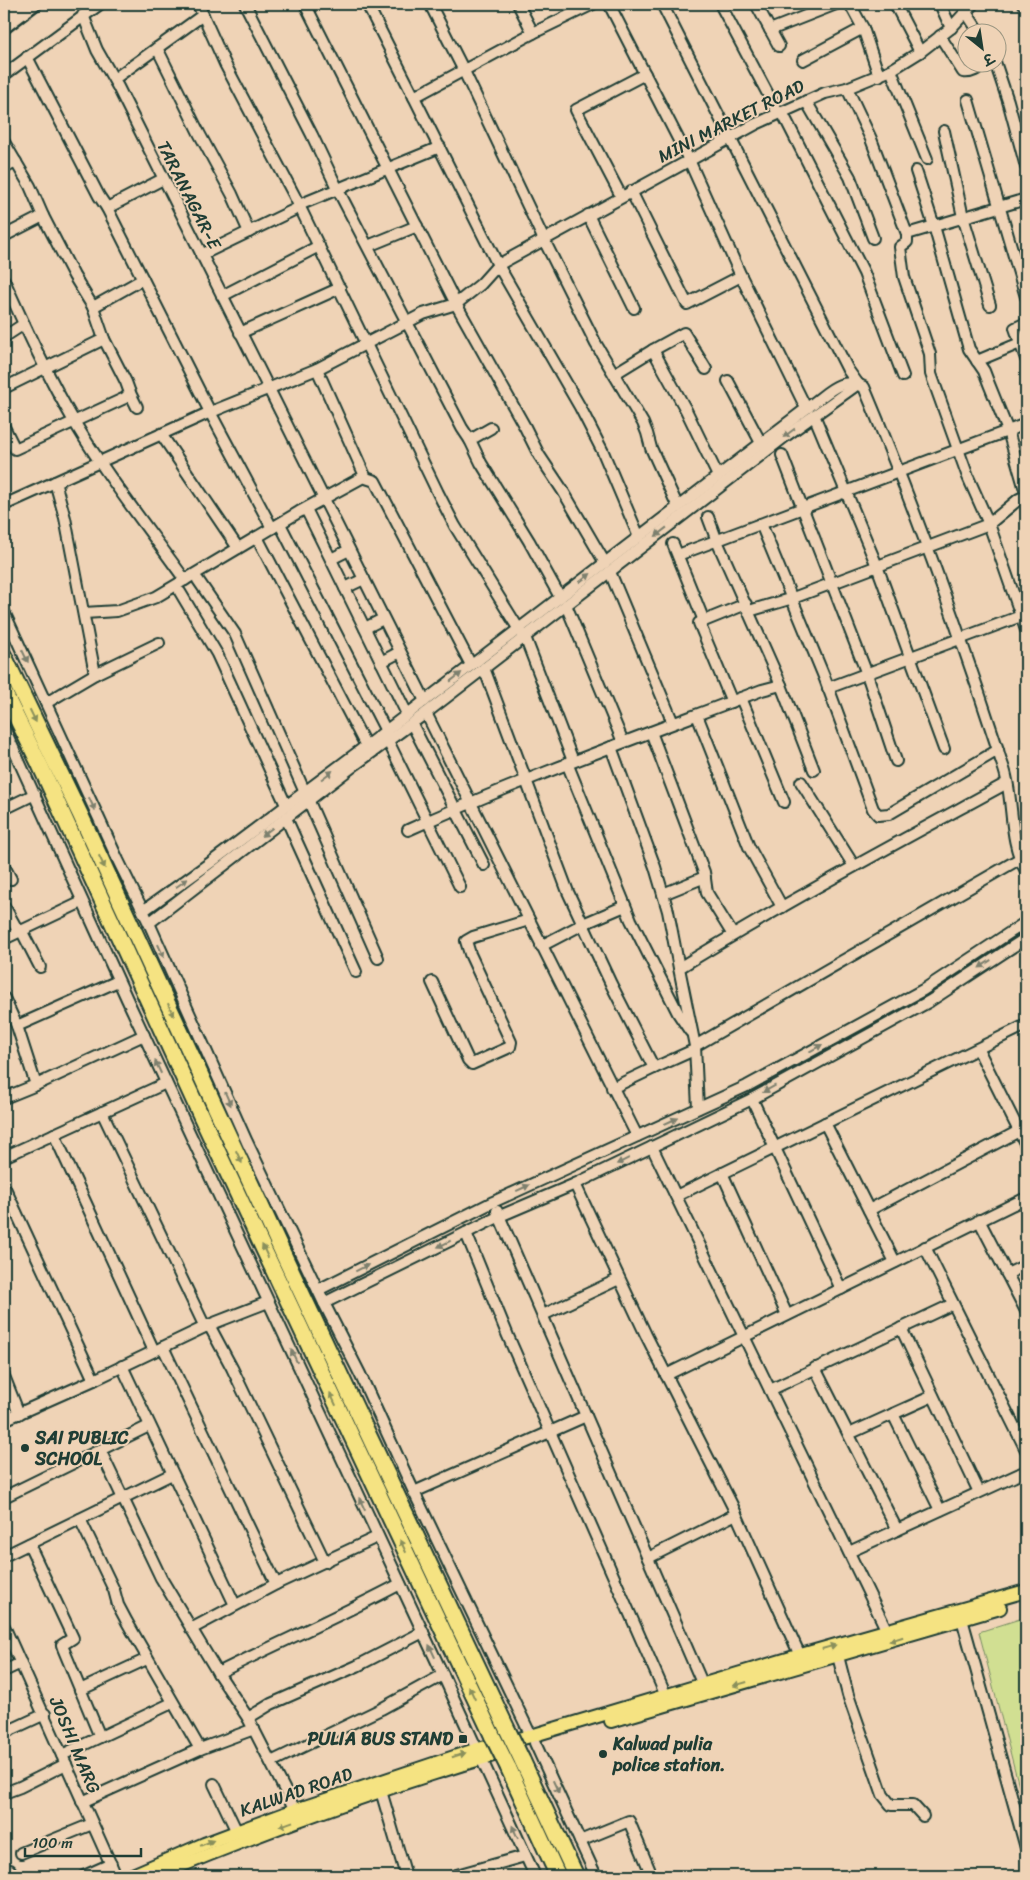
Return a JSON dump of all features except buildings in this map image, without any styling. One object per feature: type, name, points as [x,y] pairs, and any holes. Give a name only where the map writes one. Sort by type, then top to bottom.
[{"type":"highway","points":[[4,656],[80,814],[287,1262],[576,1876]]},
{"type":"highway","points":[[4,692],[40,765],[371,1479],[558,1876]]},
{"type":"main road","points":[[480,1754],[802,1660],[887,1630],[1026,1592]]},
{"type":"main road","points":[[533,1739],[703,1685],[802,1660],[838,1656],[1026,1600]]},
{"type":"main road","name":"KALWAD ROAD","points":[[156,1876],[266,1831],[480,1754]]},
{"type":"main road","name":"KALWAD ROAD","points":[[130,1876],[295,1810],[480,1754]]},
{"type":"street","points":[[4,75],[100,4]]},
{"type":"street","points":[[198,4],[225,64],[340,288],[455,526],[525,638],[625,906],[694,1044]]},
{"type":"street","points":[[245,4],[338,190],[481,464],[529,541],[563,601],[623,742]]},
{"type":"street","points":[[305,4],[456,304],[536,449],[564,491],[608,567],[673,723]]},
{"type":"street","points":[[367,4],[498,265],[580,407],[603,452],[639,537]]},
{"type":"street","points":[[430,4],[596,344],[643,423],[650,448],[678,507]]},
{"type":"street","points":[[518,4],[533,33]]},
{"type":"street","points":[[414,97],[463,69],[593,4]]},
{"type":"street","points":[[609,4],[689,160],[741,276],[810,412],[846,491],[877,566],[944,749]]},
{"type":"street","points":[[662,4],[848,370],[858,384],[864,387],[928,546],[961,638],[1007,782],[1013,837],[1023,856],[1026,872]]},
{"type":"street","points":[[720,4],[780,112],[864,273],[902,376]]},
{"type":"street","points":[[756,4],[778,46]]},
{"type":"street","points":[[770,30],[836,4]]},
{"type":"street","points":[[850,4],[863,28],[878,76]]},
{"type":"street","points":[[896,4],[920,52]]},
{"type":"street","points":[[940,4],[951,28]]},
{"type":"street","points":[[1023,4],[1026,7]]},
{"type":"street","points":[[970,8],[975,22]]},
{"type":"street","name":"MINI MARKET ROAD","points":[[456,304],[481,284],[498,265],[730,137],[806,100],[847,88],[891,70],[920,52],[951,28],[970,8]]},
{"type":"street","points":[[114,79],[203,15]]},
{"type":"street","name":"TARANAGAR-E","points":[[83,16],[97,50],[114,79],[425,701]]},
{"type":"street","points":[[803,60],[863,28]]},
{"type":"street","points":[[940,36],[958,64]]},
{"type":"street","points":[[157,48],[232,194],[249,232]]},
{"type":"street","points":[[27,57],[107,208],[210,412],[276,526],[387,736],[460,887]]},
{"type":"street","points":[[891,70],[927,159]]},
{"type":"street","points":[[998,72],[1026,167]]},
{"type":"street","points":[[645,74],[576,110],[626,194],[687,304],[741,276]]},
{"type":"street","points":[[847,88],[871,139],[907,234],[907,242],[900,247],[904,277],[930,354],[931,374],[968,476],[989,524],[1026,630]]},
{"type":"street","points":[[806,100],[850,177],[873,238]]},
{"type":"street","points":[[968,100],[1026,297]]},
{"type":"street","points":[[944,131],[963,217],[990,305]]},
{"type":"street","points":[[4,142],[30,186],[74,276],[93,307],[104,339],[137,407]]},
{"type":"street","points":[[201,254],[299,206],[440,147]]},
{"type":"street","points":[[4,168],[16,162]]},
{"type":"street","points":[[784,802],[699,623],[748,608],[793,598],[989,524],[1026,494],[1008,431],[984,371],[969,350],[934,226],[916,171]]},
{"type":"street","points":[[107,208],[163,179]]},
{"type":"street","points":[[907,234],[1026,199]]},
{"type":"street","points":[[588,215],[634,308]]},
{"type":"street","points":[[4,236],[43,216]]},
{"type":"street","points":[[368,246],[417,226]]},
{"type":"street","points":[[222,296],[319,246]]},
{"type":"street","points":[[93,307],[143,279]]},
{"type":"street","points":[[4,280],[44,369],[75,422],[100,462],[185,580]]},
{"type":"street","points":[[240,333],[340,288]]},
{"type":"street","points":[[4,505],[210,412],[317,369],[423,314],[456,304]]},
{"type":"street","points":[[1026,323],[1014,328],[1026,359]]},
{"type":"street","points":[[4,337],[24,324]]},
{"type":"street","points":[[614,374],[684,333],[706,368]]},
{"type":"street","points":[[4,388],[104,339]]},
{"type":"street","points":[[977,361],[1020,343]]},
{"type":"street","points":[[653,350],[686,410],[718,476]]},
{"type":"street","points":[[317,369],[365,476],[363,477]]},
{"type":"street","points":[[728,381],[761,443]]},
{"type":"street","points":[[608,567],[639,537],[761,443],[858,384]]},
{"type":"street","points":[[4,427],[15,449],[125,398],[130,393]]},
{"type":"street","points":[[143,911],[286,806],[306,797],[410,719],[425,701],[518,628],[563,601],[810,412]]},
{"type":"street","points":[[678,555],[1026,424]]},
{"type":"street","points":[[470,440],[491,428]]},
{"type":"street","points":[[161,434],[238,548]]},
{"type":"street","points":[[782,455],[867,674],[896,761]]},
{"type":"street","points":[[84,613],[117,611],[156,597],[363,477],[375,481],[471,665]]},
{"type":"street","points":[[55,482],[65,518],[95,674]]},
{"type":"street","points":[[306,509],[484,865]]},
{"type":"street","points":[[708,517],[781,685],[814,770]]},
{"type":"street","points":[[761,524],[793,598],[873,809],[878,815],[889,814],[998,750]]},
{"type":"street","points":[[257,537],[366,746]]},
{"type":"street","points":[[673,544],[704,621]]},
{"type":"street","points":[[331,559],[348,550]]},
{"type":"street","points":[[345,588],[364,579]]},
{"type":"street","points":[[198,580],[235,634],[378,958]]},
{"type":"street","points":[[180,592],[217,654],[286,806]]},
{"type":"street","points":[[410,719],[426,713],[525,638],[563,601]]},
{"type":"street","points":[[4,612],[149,923],[247,1142],[360,1374],[596,1876]]},
{"type":"street","points":[[828,688],[1021,616]]},
{"type":"street","points":[[365,628],[383,619]]},
{"type":"street","points":[[46,703],[95,674],[159,643]]},
{"type":"street","points":[[381,662],[400,652]]},
{"type":"street","points":[[484,668],[568,892],[611,984],[654,1068]]},
{"type":"street","points":[[408,830],[470,802],[570,762],[781,685]]},
{"type":"street","points":[[426,713],[637,1136]]},
{"type":"street","points":[[697,715],[749,847],[782,907]]},
{"type":"street","points":[[4,728],[118,981],[480,1754],[535,1876]]},
{"type":"street","points":[[650,732],[705,877],[707,893],[733,935]]},
{"type":"street","points":[[149,923],[286,818],[306,797],[366,746],[387,736]]},
{"type":"street","points":[[611,747],[663,894],[694,1044],[698,1108]]},
{"type":"street","points":[[801,782],[854,866]]},
{"type":"street","points":[[679,968],[854,866],[1007,782]]},
{"type":"street","points":[[4,809],[35,794]]},
{"type":"street","points":[[286,818],[356,972]]},
{"type":"street","points":[[612,1088],[654,1068],[1023,856]]},
{"type":"street","points":[[4,866],[11,879]]},
{"type":"street","points":[[663,894],[705,877]]},
{"type":"street","points":[[4,939],[82,902]]},
{"type":"street","points":[[4,906],[40,966]]},
{"type":"street","points":[[541,946],[583,924],[625,906]]},
{"type":"street","points":[[432,982],[468,1060],[472,1064],[510,1047],[511,1042],[470,954],[466,941],[473,937],[529,920]]},
{"type":"street","points":[[318,1290],[493,1202],[747,1086],[923,990],[1026,922]]},
{"type":"street","points":[[324,1303],[500,1216],[575,1184],[752,1098],[930,1001],[1026,938]]},
{"type":"street","points":[[17,1026],[118,981]]},
{"type":"street","points":[[4,998],[17,1026],[36,1085]]},
{"type":"street","points":[[676,1196],[1026,1026]]},
{"type":"street","points":[[4,1098],[144,1035]]},
{"type":"street","points":[[978,1048],[1026,1145]]},
{"type":"street","points":[[4,1157],[166,1083]]},
{"type":"street","points":[[752,1098],[840,1288]]},
{"type":"street","points":[[102,1112],[207,1326],[232,1368],[325,1562]]},
{"type":"street","points":[[826,1123],[895,1262]]},
{"type":"street","points":[[869,1210],[1019,1131]]},
{"type":"street","points":[[54,1134],[276,1584]]},
{"type":"street","points":[[652,1147],[887,1630]]},
{"type":"street","points":[[722,1173],[787,1315]]},
{"type":"street","points":[[575,1184],[666,1375],[736,1514],[802,1660]]},
{"type":"street","points":[[4,1186],[94,1380]]},
{"type":"street","points":[[666,1375],[1026,1198]]},
{"type":"street","points":[[493,1202],[703,1685]]},
{"type":"street","points":[[980,1220],[1026,1311]]},
{"type":"street","points":[[466,1233],[590,1526],[666,1696]]},
{"type":"street","points":[[924,1247],[1026,1450]]},
{"type":"street","points":[[1008,1274],[1026,1265]]},
{"type":"street","points":[[543,1315],[620,1279]]},
{"type":"street","points":[[4,1420],[94,1380],[207,1326],[268,1302]]},
{"type":"street","points":[[770,1390],[953,1304]]},
{"type":"street","points":[[901,1328],[979,1492]]},
{"type":"street","points":[[122,1366],[235,1605]]},
{"type":"street","points":[[815,1368],[897,1530]]},
{"type":"street","points":[[4,1376],[19,1414]]},
{"type":"street","points":[[848,1434],[933,1396]]},
{"type":"street","points":[[893,1414],[940,1510]]},
{"type":"street","points":[[414,1492],[586,1416]]},
{"type":"street","points":[[4,1497],[149,1426]]},
{"type":"street","points":[[100,1450],[161,1578],[218,1673],[248,1718],[295,1810]]},
{"type":"street","points":[[850,1552],[1026,1471]]},
{"type":"street","points":[[4,1556],[172,1474]]},
{"type":"street","points":[[648,1558],[736,1514]]},
{"type":"street","points":[[80,1519],[114,1590],[118,1605],[172,1703],[200,1749]]},
{"type":"street","points":[[191,1629],[276,1584],[377,1537]]},
{"type":"street","points":[[29,1544],[73,1638],[62,1645],[100,1737]]},
{"type":"street","points":[[218,1673],[289,1638],[334,1619],[400,1584]]},
{"type":"street","points":[[962,1619],[1026,1848]]},
{"type":"street","name":"JOSHI MARG","points":[[4,1626],[116,1876]]},
{"type":"street","points":[[248,1718],[272,1704],[357,1666],[423,1632]]},
{"type":"street","points":[[838,1656],[848,1695],[883,1795],[892,1805],[913,1805],[923,1816]]},
{"type":"street","points":[[80,1690],[147,1658]]},
{"type":"street","points":[[4,1671],[21,1663]]},
{"type":"street","points":[[270,1762],[381,1709],[443,1675]]},
{"type":"street","points":[[4,1793],[20,1787],[100,1737],[172,1703]]},
{"type":"street","points":[[4,1733],[45,1714]]},
{"type":"street","points":[[82,1802],[200,1749],[254,1730]]},
{"type":"street","points":[[214,1784],[237,1832]]},
{"type":"street","points":[[381,1791],[406,1876]]},
{"type":"street","points":[[580,1841],[629,1821],[652,1876]]},
{"type":"street","points":[[21,1853],[92,1824]]},
{"type":"street","points":[[453,1876],[525,1856]]},
{"type":"street","points":[[84,1876],[111,1864]]},
{"type":"street","points":[[4,1870],[10,1870],[13,1876]]},
{"type":"green space","points":[[1026,1617],[1026,1813],[979,1632]]},
{"type":"railway","points":[[4,36],[46,4]]},
{"type":"place","name":"SAI PUBLIC SCHOOL","points":[[25,1448]]},
{"type":"place","name":"PULIA BUS STAND","points":[[463,1739]]},
{"type":"place","name":"Kalwad pulia police station.","points":[[603,1754]]}]
